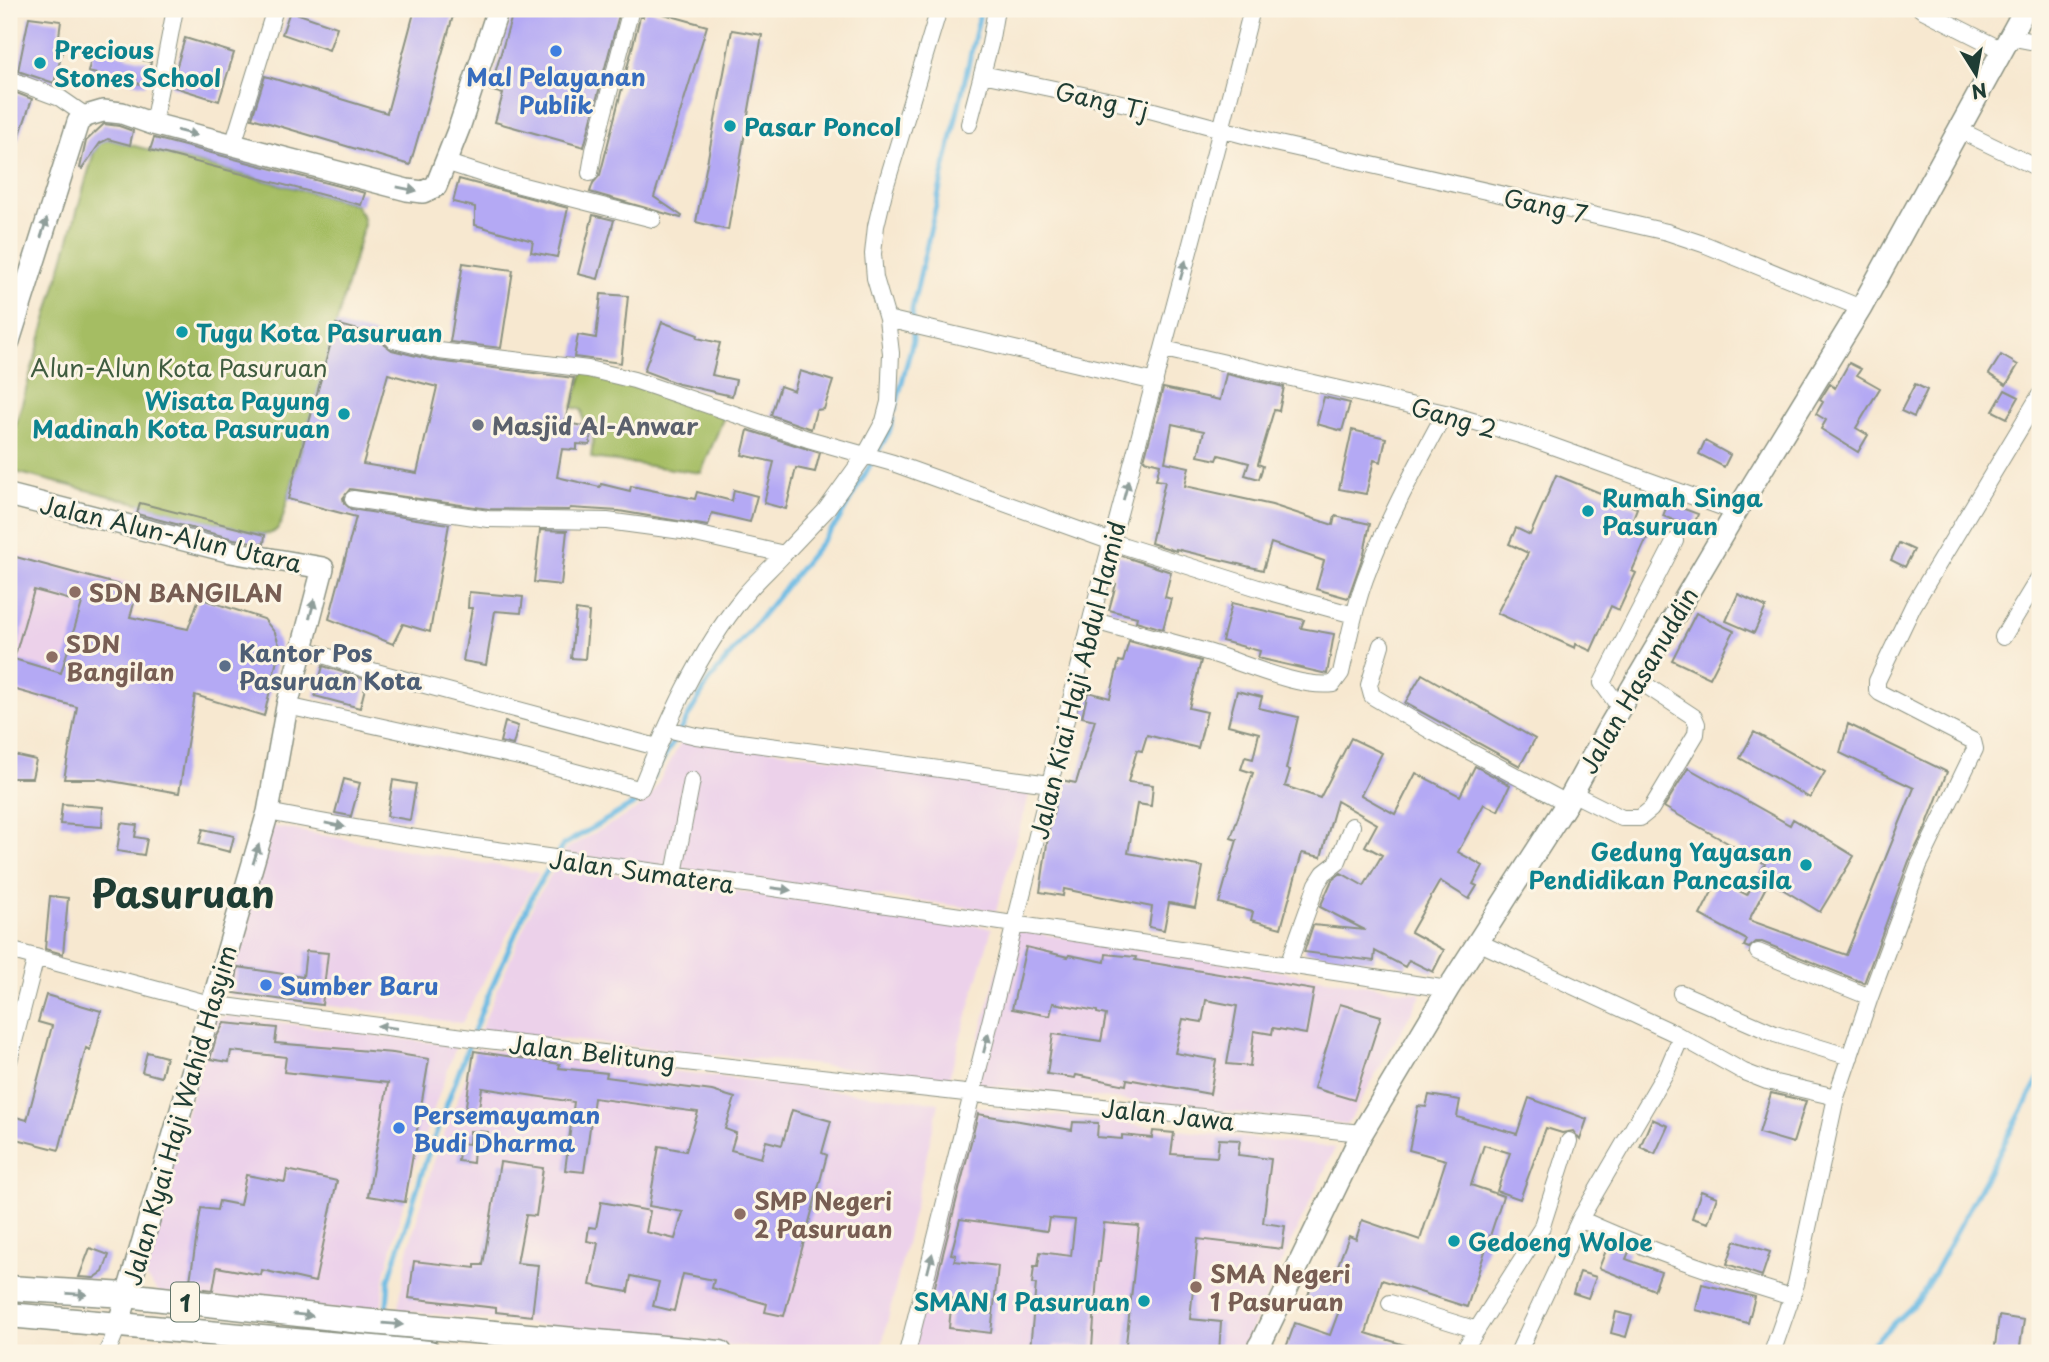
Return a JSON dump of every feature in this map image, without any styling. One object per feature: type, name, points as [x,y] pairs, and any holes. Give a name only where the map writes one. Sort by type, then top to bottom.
[{"type":"highway","name":"1","points":[[9,1288],[126,1296],[361,1321],[720,1353]]},
{"type":"highway","name":"1","points":[[9,1315],[429,1353]]},
{"type":"main road","points":[[9,341],[16,292],[78,122],[86,116],[103,111],[121,113],[233,145],[422,192],[436,186],[446,162],[498,9]]},
{"type":"main road","name":"Jalan Hasanuddin","points":[[1258,1351],[1362,1133],[1448,989],[1569,798],[1736,512],[1861,308],[2025,9]]},
{"type":"main road","name":"Jalan Alun-Alun Utara","points":[[14,496],[231,552],[323,568]]},
{"type":"main road","name":"Jalan Kyai Haji Wahid Hasyim","points":[[118,1326],[268,812],[287,706],[323,568]]},
{"type":"street","points":[[153,124],[175,9]]},
{"type":"street","points":[[233,145],[275,9]]},
{"type":"street","points":[[590,173],[593,150],[631,9]]},
{"type":"street","points":[[287,706],[524,758],[634,789],[641,788],[657,747],[670,729],[689,681],[722,626],[743,596],[825,511],[869,455],[884,421],[889,402],[895,321],[875,278],[873,254],[876,226],[939,9]]},
{"type":"street","points":[[969,124],[996,9]]},
{"type":"street","name":"Jalan Kiai Haji Abdul Hamid","points":[[907,1353],[1091,621],[1252,9]]},
{"type":"street","points":[[1921,9],[2005,43],[2040,43]]},
{"type":"street","name":"Gang Tj","points":[[982,74],[1131,105],[1222,129]]},
{"type":"street","points":[[9,79],[60,98],[86,116]]},
{"type":"street","name":"Gang 7","points":[[1222,129],[1406,174],[1667,232],[1706,245],[1861,308]]},
{"type":"street","points":[[1959,130],[2040,169]]},
{"type":"street","points":[[446,162],[504,181],[653,219]]},
{"type":"street","points":[[895,321],[1155,382]]},
{"type":"street","points":[[394,340],[439,351],[589,369],[634,380],[808,439],[893,463],[1112,542],[1354,615]]},
{"type":"street","name":"Gang 2","points":[[1164,349],[1445,413],[1527,437],[1736,512]]},
{"type":"street","points":[[1772,1353],[1792,1297],[1836,1097],[1919,865],[1975,749],[1973,741],[1880,693],[1876,686],[1877,681],[1913,606],[2040,395]]},
{"type":"street","points":[[1091,621],[1322,685],[1333,684],[1341,673],[1364,580],[1404,491],[1445,413]]},
{"type":"street","points":[[353,499],[488,519],[620,522],[682,531],[785,554]]},
{"type":"street","points":[[1620,708],[1602,683],[1675,541]]},
{"type":"street","points":[[2003,637],[2040,576]]},
{"type":"street","points":[[1381,645],[1369,685],[1372,696],[1433,732],[1569,798],[1622,818],[1640,818],[1651,809],[1696,734],[1697,724],[1694,717],[1637,680]]},
{"type":"street","points":[[302,648],[365,669],[657,747]]},
{"type":"street","points":[[670,729],[696,736],[1050,784]]},
{"type":"street","points":[[674,874],[692,780]]},
{"type":"street","name":"Jalan Sumatera","points":[[268,812],[347,828],[1016,923],[1448,989]]},
{"type":"street","points":[[1288,965],[1317,884],[1324,873],[1337,863],[1352,826]]},
{"type":"street","points":[[1478,942],[1681,1037],[1744,1072],[1768,1081],[1836,1097]]},
{"type":"street","name":"Jalan Belitung","points":[[9,950],[210,1004],[487,1040],[974,1094]]},
{"type":"street","points":[[1758,952],[1870,997]]},
{"type":"street","points":[[9,1061],[36,957]]},
{"type":"street","points":[[1681,993],[1775,1034],[1850,1058]]},
{"type":"street","points":[[1518,1353],[1580,1219],[1667,1070],[1681,1037]]},
{"type":"street","name":"Jalan Jawa","points":[[974,1094],[1362,1133]]},
{"type":"street","points":[[1462,1353],[1541,1229],[1569,1141]]},
{"type":"street","points":[[1580,1219],[1682,1262],[1792,1297]]},
{"type":"street","points":[[1390,1303],[1477,1330]]},
{"type":"street","points":[[107,1353],[118,1326]]},
{"type":"shaded area","name":"SDN Bangilan","points":[[16,554],[140,586],[130,623],[77,711],[9,691],[9,585]]},
{"type":"shaded area","points":[[684,737],[1031,788],[996,911],[564,854],[566,849],[634,811],[649,799]]},
{"type":"shaded area","points":[[270,826],[539,873],[462,1023],[232,996],[225,987]]},
{"type":"shaded area","points":[[557,865],[992,928],[949,1078],[480,1031],[536,899]]},
{"type":"shaded area","points":[[1009,929],[1422,994],[1347,1125],[967,1083]]},
{"type":"shaded area","points":[[229,1016],[456,1046],[410,1178],[385,1275],[382,1304],[373,1313],[160,1293],[143,1275],[212,1020]]},
{"type":"shaded area","points":[[477,1048],[939,1103],[880,1353],[801,1353],[398,1310],[408,1250],[433,1164]]},
{"type":"shaded area","points":[[963,1105],[1335,1148],[1240,1353],[904,1353]]},
{"type":"green space","name":"Alun-Alun Kota Pasuruan","points":[[108,139],[355,204],[362,215],[364,224],[282,520],[272,533],[255,533],[12,471],[9,467],[9,449],[94,152],[100,143]]},
{"type":"green space","points":[[584,369],[726,412],[701,473],[591,458],[595,424],[584,423],[582,410],[572,407]]},
{"type":"building","points":[[415,9],[455,9],[410,165],[252,118],[265,76],[387,113]]},
{"type":"building","name":"Mal Pelayanan Publik","points":[[514,9],[524,12],[525,9],[620,11],[584,147],[495,122],[503,94],[490,90]]},
{"type":"building","name":"Pasar Poncol","points":[[646,9],[707,26],[654,197],[682,216],[681,218],[590,192],[600,175],[640,17],[643,17]]},
{"type":"building","points":[[290,11],[337,27],[329,50],[282,34]]},
{"type":"building","points":[[29,17],[61,21],[57,51],[62,53],[54,83],[18,71]]},
{"type":"building","name":"Pasar Poncol","points":[[732,30],[762,35],[728,230],[696,222]]},
{"type":"building","points":[[185,38],[234,53],[219,101],[171,86]]},
{"type":"building","points":[[94,48],[151,62],[145,85],[88,72]]},
{"type":"building","points":[[9,90],[32,99],[11,161],[9,160]]},
{"type":"building","points":[[104,124],[133,131],[130,145],[108,139],[100,143],[82,169],[80,168],[86,141]]},
{"type":"building","points":[[154,138],[365,193],[361,205],[150,150]]},
{"type":"building","points":[[459,179],[568,208],[557,257],[531,252],[533,241],[475,225],[475,207],[453,202]]},
{"type":"building","points":[[593,215],[614,220],[598,279],[578,274]]},
{"type":"building","points":[[463,263],[513,270],[501,348],[450,342]]},
{"type":"building","points":[[601,294],[628,296],[621,363],[574,357],[578,335],[596,338]]},
{"type":"building","points":[[662,322],[698,335],[697,338],[720,343],[712,375],[736,380],[732,396],[679,384],[644,371]]},
{"type":"building","points":[[336,324],[384,337],[384,344],[392,350],[437,361],[574,378],[565,423],[591,427],[590,445],[577,444],[577,450],[562,449],[557,477],[600,487],[601,484],[630,491],[631,486],[695,499],[697,492],[732,501],[734,490],[757,496],[750,522],[712,513],[708,526],[619,511],[570,508],[489,509],[350,489],[343,498],[344,503],[351,509],[449,524],[430,632],[403,624],[393,644],[329,619],[356,517],[288,499]],"holes":[[[388,374],[437,387],[417,473],[363,464]]]},
{"type":"building","points":[[2001,355],[2018,365],[2006,385],[1989,374]]},
{"type":"building","points":[[1849,363],[1861,369],[1857,375],[1880,388],[1856,428],[1868,435],[1858,452],[1821,429],[1826,420],[1816,414],[1823,402],[1820,400],[1830,384],[1835,388]]},
{"type":"building","points":[[800,371],[833,381],[824,409],[816,410],[811,429],[771,415],[780,386],[794,391]]},
{"type":"building","points":[[1226,374],[1284,387],[1279,411],[1274,410],[1258,464],[1263,466],[1259,479],[1245,475],[1249,463],[1219,455],[1217,460],[1198,456],[1204,431],[1172,424],[1165,462],[1189,467],[1185,486],[1272,505],[1333,525],[1335,516],[1370,524],[1364,553],[1348,598],[1316,589],[1324,561],[1271,543],[1263,570],[1151,543],[1165,481],[1156,480],[1160,464],[1144,460],[1163,388],[1220,400]]},
{"type":"building","points":[[1915,384],[1927,390],[1914,417],[1901,411]]},
{"type":"building","points":[[2005,390],[2019,397],[2007,418],[1993,411]]},
{"type":"building","points":[[1324,397],[1350,403],[1342,431],[1317,424]]},
{"type":"building","points":[[748,430],[820,453],[815,472],[796,468],[786,509],[764,503],[774,462],[742,455]]},
{"type":"building","points":[[1352,430],[1386,438],[1381,462],[1374,460],[1366,494],[1339,489]]},
{"type":"building","points":[[1705,441],[1730,455],[1724,467],[1699,454]]},
{"type":"building","points":[[1556,475],[1637,508],[1632,521],[1651,529],[1632,571],[1636,573],[1619,610],[1611,606],[1591,651],[1576,644],[1575,648],[1497,613],[1528,553],[1509,544],[1516,528],[1530,535]]},
{"type":"building","points":[[140,503],[265,535],[264,544],[137,514]]},
{"type":"building","name":"Rumah Singa Pasuruan","points":[[1668,503],[1698,514],[1693,528],[1663,516]]},
{"type":"building","points":[[540,530],[567,531],[561,585],[534,582]]},
{"type":"building","points":[[1899,543],[1914,550],[1905,567],[1891,560]]},
{"type":"building","points":[[1119,555],[1171,572],[1165,597],[1171,599],[1163,629],[1136,621],[1137,617],[1109,610],[1116,584],[1112,583]]},
{"type":"building","points":[[16,557],[138,590],[130,617],[188,629],[199,598],[264,619],[275,633],[280,647],[264,716],[195,695],[179,793],[100,779],[64,779],[77,707],[9,688],[9,585]],"holes":[[[34,590],[82,603],[61,673],[14,659]]]},
{"type":"building","points":[[469,592],[523,597],[521,613],[495,611],[486,665],[463,661],[472,608],[468,608]]},
{"type":"building","points":[[1738,594],[1766,607],[1754,633],[1726,621]]},
{"type":"building","points":[[1232,603],[1304,620],[1301,628],[1334,634],[1327,674],[1258,658],[1260,651],[1222,641]]},
{"type":"building","points":[[576,610],[589,612],[585,659],[571,658]]},
{"type":"building","points":[[1696,613],[1734,631],[1710,678],[1672,660]]},
{"type":"building","points":[[1129,641],[1201,661],[1189,708],[1207,712],[1198,748],[1147,735],[1142,751],[1137,750],[1128,782],[1153,785],[1151,806],[1137,804],[1128,853],[1203,867],[1195,908],[1169,903],[1164,930],[1149,927],[1152,907],[1064,889],[1063,896],[1040,892],[1049,830],[1061,780],[1076,783],[1095,720],[1082,717],[1088,692],[1110,698],[1119,661],[1123,662]]},
{"type":"building","points":[[323,666],[367,680],[360,708],[315,696]]},
{"type":"building","points":[[1422,674],[1535,739],[1520,766],[1405,703]]},
{"type":"building","points":[[1237,691],[1262,697],[1259,708],[1298,717],[1286,769],[1290,770],[1285,786],[1320,798],[1351,738],[1382,753],[1361,795],[1395,814],[1416,773],[1460,796],[1475,766],[1510,785],[1498,811],[1484,804],[1458,852],[1483,866],[1473,884],[1477,886],[1469,899],[1440,881],[1411,932],[1444,950],[1433,972],[1409,960],[1405,967],[1375,951],[1374,961],[1304,952],[1313,925],[1365,930],[1320,907],[1332,880],[1341,873],[1364,886],[1382,855],[1365,846],[1377,824],[1337,801],[1321,857],[1302,853],[1281,928],[1251,920],[1253,912],[1219,903],[1237,840],[1231,838],[1253,773],[1241,769],[1245,757],[1253,759],[1259,733],[1228,725]]},
{"type":"building","points":[[505,722],[518,726],[513,745],[500,742]]},
{"type":"building","points":[[1848,724],[1947,772],[1925,829],[1909,861],[1864,983],[1762,942],[1756,942],[1749,948],[1744,946],[1747,940],[1700,915],[1718,880],[1747,895],[1765,864],[1664,807],[1688,768],[1790,825],[1793,819],[1854,856],[1820,912],[1769,881],[1749,920],[1846,955],[1914,788],[1840,753]]},
{"type":"building","points":[[1754,732],[1825,772],[1810,798],[1740,758]]},
{"type":"building","points":[[9,754],[36,760],[32,778],[9,778]]},
{"type":"building","points":[[344,779],[360,783],[351,816],[335,813]]},
{"type":"building","points":[[393,780],[416,784],[410,820],[387,816]]},
{"type":"building","points":[[62,804],[103,807],[102,827],[60,824]]},
{"type":"building","points":[[121,823],[137,825],[135,837],[147,839],[144,855],[117,851]]},
{"type":"building","points":[[203,829],[234,836],[230,852],[199,844]]},
{"type":"building","points":[[50,896],[68,898],[63,954],[45,949]]},
{"type":"building","points":[[1026,947],[1105,962],[1106,954],[1136,957],[1135,960],[1314,990],[1306,1034],[1273,1028],[1272,1034],[1254,1031],[1250,1066],[1227,1064],[1237,1006],[1206,1000],[1202,1022],[1183,1019],[1175,1053],[1216,1060],[1210,1094],[1127,1079],[1126,1085],[1076,1075],[1075,1078],[1047,1074],[1053,1034],[1101,1041],[1106,1015],[1053,1003],[1050,1016],[1012,1009]]},
{"type":"building","points":[[306,951],[328,953],[322,1005],[234,993],[238,967],[303,977]]},
{"type":"building","points":[[46,995],[101,1011],[90,1050],[86,1048],[59,1150],[9,1137],[9,1115],[27,1120],[52,1026],[38,1022]]},
{"type":"building","points":[[1340,1004],[1381,1016],[1354,1100],[1314,1088]]},
{"type":"building","points":[[224,1023],[277,1028],[275,1043],[393,1053],[429,1059],[405,1202],[368,1196],[388,1083],[284,1072],[286,1057],[231,1051],[229,1062],[210,1059]]},
{"type":"building","name":"SMP Negeri 2 Pasuruan","points":[[474,1051],[560,1064],[559,1068],[607,1073],[606,1077],[712,1091],[735,1098],[725,1129],[736,1133],[731,1150],[761,1158],[766,1141],[782,1145],[792,1110],[831,1121],[822,1153],[827,1155],[784,1316],[765,1312],[767,1304],[712,1288],[714,1280],[683,1274],[674,1311],[653,1306],[659,1282],[631,1276],[628,1292],[590,1285],[598,1243],[587,1241],[589,1227],[596,1228],[601,1202],[650,1211],[646,1232],[675,1239],[683,1212],[649,1206],[659,1146],[686,1151],[698,1112],[594,1098],[584,1172],[565,1170],[574,1102],[482,1088],[478,1114],[465,1112]]},
{"type":"building","points":[[147,1052],[166,1057],[161,1077],[142,1072]]},
{"type":"building","points":[[1771,1093],[1806,1101],[1793,1143],[1759,1133]]},
{"type":"building","points":[[1429,1095],[1460,1100],[1457,1117],[1517,1134],[1529,1098],[1587,1119],[1580,1140],[1573,1131],[1562,1133],[1546,1128],[1520,1199],[1497,1191],[1510,1153],[1484,1145],[1471,1185],[1503,1196],[1467,1307],[1382,1280],[1366,1333],[1421,1350],[1421,1353],[1284,1353],[1295,1323],[1330,1335],[1340,1308],[1307,1299],[1314,1276],[1332,1281],[1349,1236],[1356,1239],[1362,1220],[1420,1240],[1446,1160],[1409,1150],[1418,1106],[1426,1107]]},
{"type":"building","points":[[978,1114],[1072,1130],[1073,1122],[1098,1123],[1097,1137],[1122,1139],[1122,1135],[1152,1138],[1153,1131],[1174,1133],[1171,1154],[1217,1157],[1219,1139],[1240,1140],[1238,1155],[1271,1159],[1263,1223],[1285,1226],[1282,1249],[1198,1239],[1190,1319],[1221,1322],[1219,1353],[1125,1353],[1139,1226],[1104,1223],[1098,1262],[1092,1348],[1054,1345],[1053,1351],[1030,1349],[1036,1284],[1032,1284],[1034,1266],[1038,1266],[1040,1252],[1071,1256],[1075,1220],[1049,1218],[1047,1231],[960,1219],[951,1254],[956,1255],[954,1261],[998,1266],[994,1306],[991,1333],[949,1328],[952,1298],[933,1294]]},
{"type":"building","points":[[1652,1119],[1668,1126],[1655,1154],[1640,1147]]},
{"type":"building","points":[[470,1131],[488,1132],[487,1148],[474,1147],[473,1163],[458,1161],[460,1143],[469,1144]]},
{"type":"building","points":[[500,1162],[543,1168],[536,1216],[526,1215],[517,1263],[538,1265],[532,1316],[496,1312],[496,1308],[409,1298],[414,1261],[475,1268],[475,1265],[483,1265]]},
{"type":"building","points":[[287,1170],[337,1181],[315,1282],[262,1270],[261,1275],[217,1267],[213,1290],[189,1287],[201,1208],[217,1210],[219,1201],[240,1205],[246,1175],[285,1182]]},
{"type":"building","points":[[1701,1191],[1717,1197],[1708,1223],[1692,1218]]},
{"type":"building","points":[[1735,1241],[1770,1252],[1762,1276],[1727,1264]]},
{"type":"building","points":[[1609,1243],[1629,1252],[1626,1259],[1661,1272],[1654,1290],[1599,1268]]},
{"type":"building","points":[[90,1248],[109,1255],[103,1272],[94,1278],[79,1277]]},
{"type":"building","points":[[1580,1272],[1596,1277],[1588,1298],[1573,1293]]},
{"type":"building","points":[[1702,1284],[1755,1297],[1748,1323],[1696,1310]]},
{"type":"building","points":[[1616,1312],[1632,1316],[1626,1337],[1611,1333]]},
{"type":"building","points":[[1999,1316],[2024,1320],[2019,1353],[1994,1353]]},
{"type":"waterway","points":[[895,409],[913,340],[912,310],[981,9]]},
{"type":"waterway","points":[[652,778],[709,681],[837,523],[889,432],[893,418]]},
{"type":"waterway","points":[[386,1318],[389,1280],[426,1160],[483,1007],[534,892],[563,845],[637,802],[644,792]]},
{"type":"waterway","points":[[1862,1353],[1920,1299],[2040,1077]]},
{"type":"place","name":"Mal Pelayanan Publik","points":[[556,51]]},
{"type":"place","name":"Precious Stones School","points":[[40,63]]},
{"type":"place","name":"Pasar Poncol","points":[[730,126]]},
{"type":"place","name":"Tugu Kota Pasuruan","points":[[182,332]]},
{"type":"place","name":"Wisata Payung Madinah Kota Pasuruan","points":[[344,414]]},
{"type":"place","name":"Masjid Al-Anwar","points":[[478,425]]},
{"type":"place","name":"Rumah Singa Pasuruan","points":[[1588,511]]},
{"type":"place","name":"SDN BANGILAN","points":[[75,592]]},
{"type":"place","name":"SDN Bangilan","points":[[52,657]]},
{"type":"place","name":"Kantor Pos Pasuruan Kota","points":[[225,666]]},
{"type":"place","name":"Gedung Yayasan Pendidikan Pancasila","points":[[1806,865]]},
{"type":"place","name":"Sumber Baru","points":[[266,985]]},
{"type":"place","name":"Persemayaman Budi Dharma","points":[[399,1128]]},
{"type":"place","name":"SMP Negeri 2 Pasuruan","points":[[740,1214]]},
{"type":"place","name":"Gedoeng Woloe","points":[[1454,1241]]},
{"type":"place","name":"SMA Negeri 1 Pasuruan","points":[[1196,1287]]},
{"type":"place","name":"SMAN 1 Pasuruan","points":[[1144,1301]]},
{"type":"district","name":"Pasuruan","points":[[183,892]]}]
